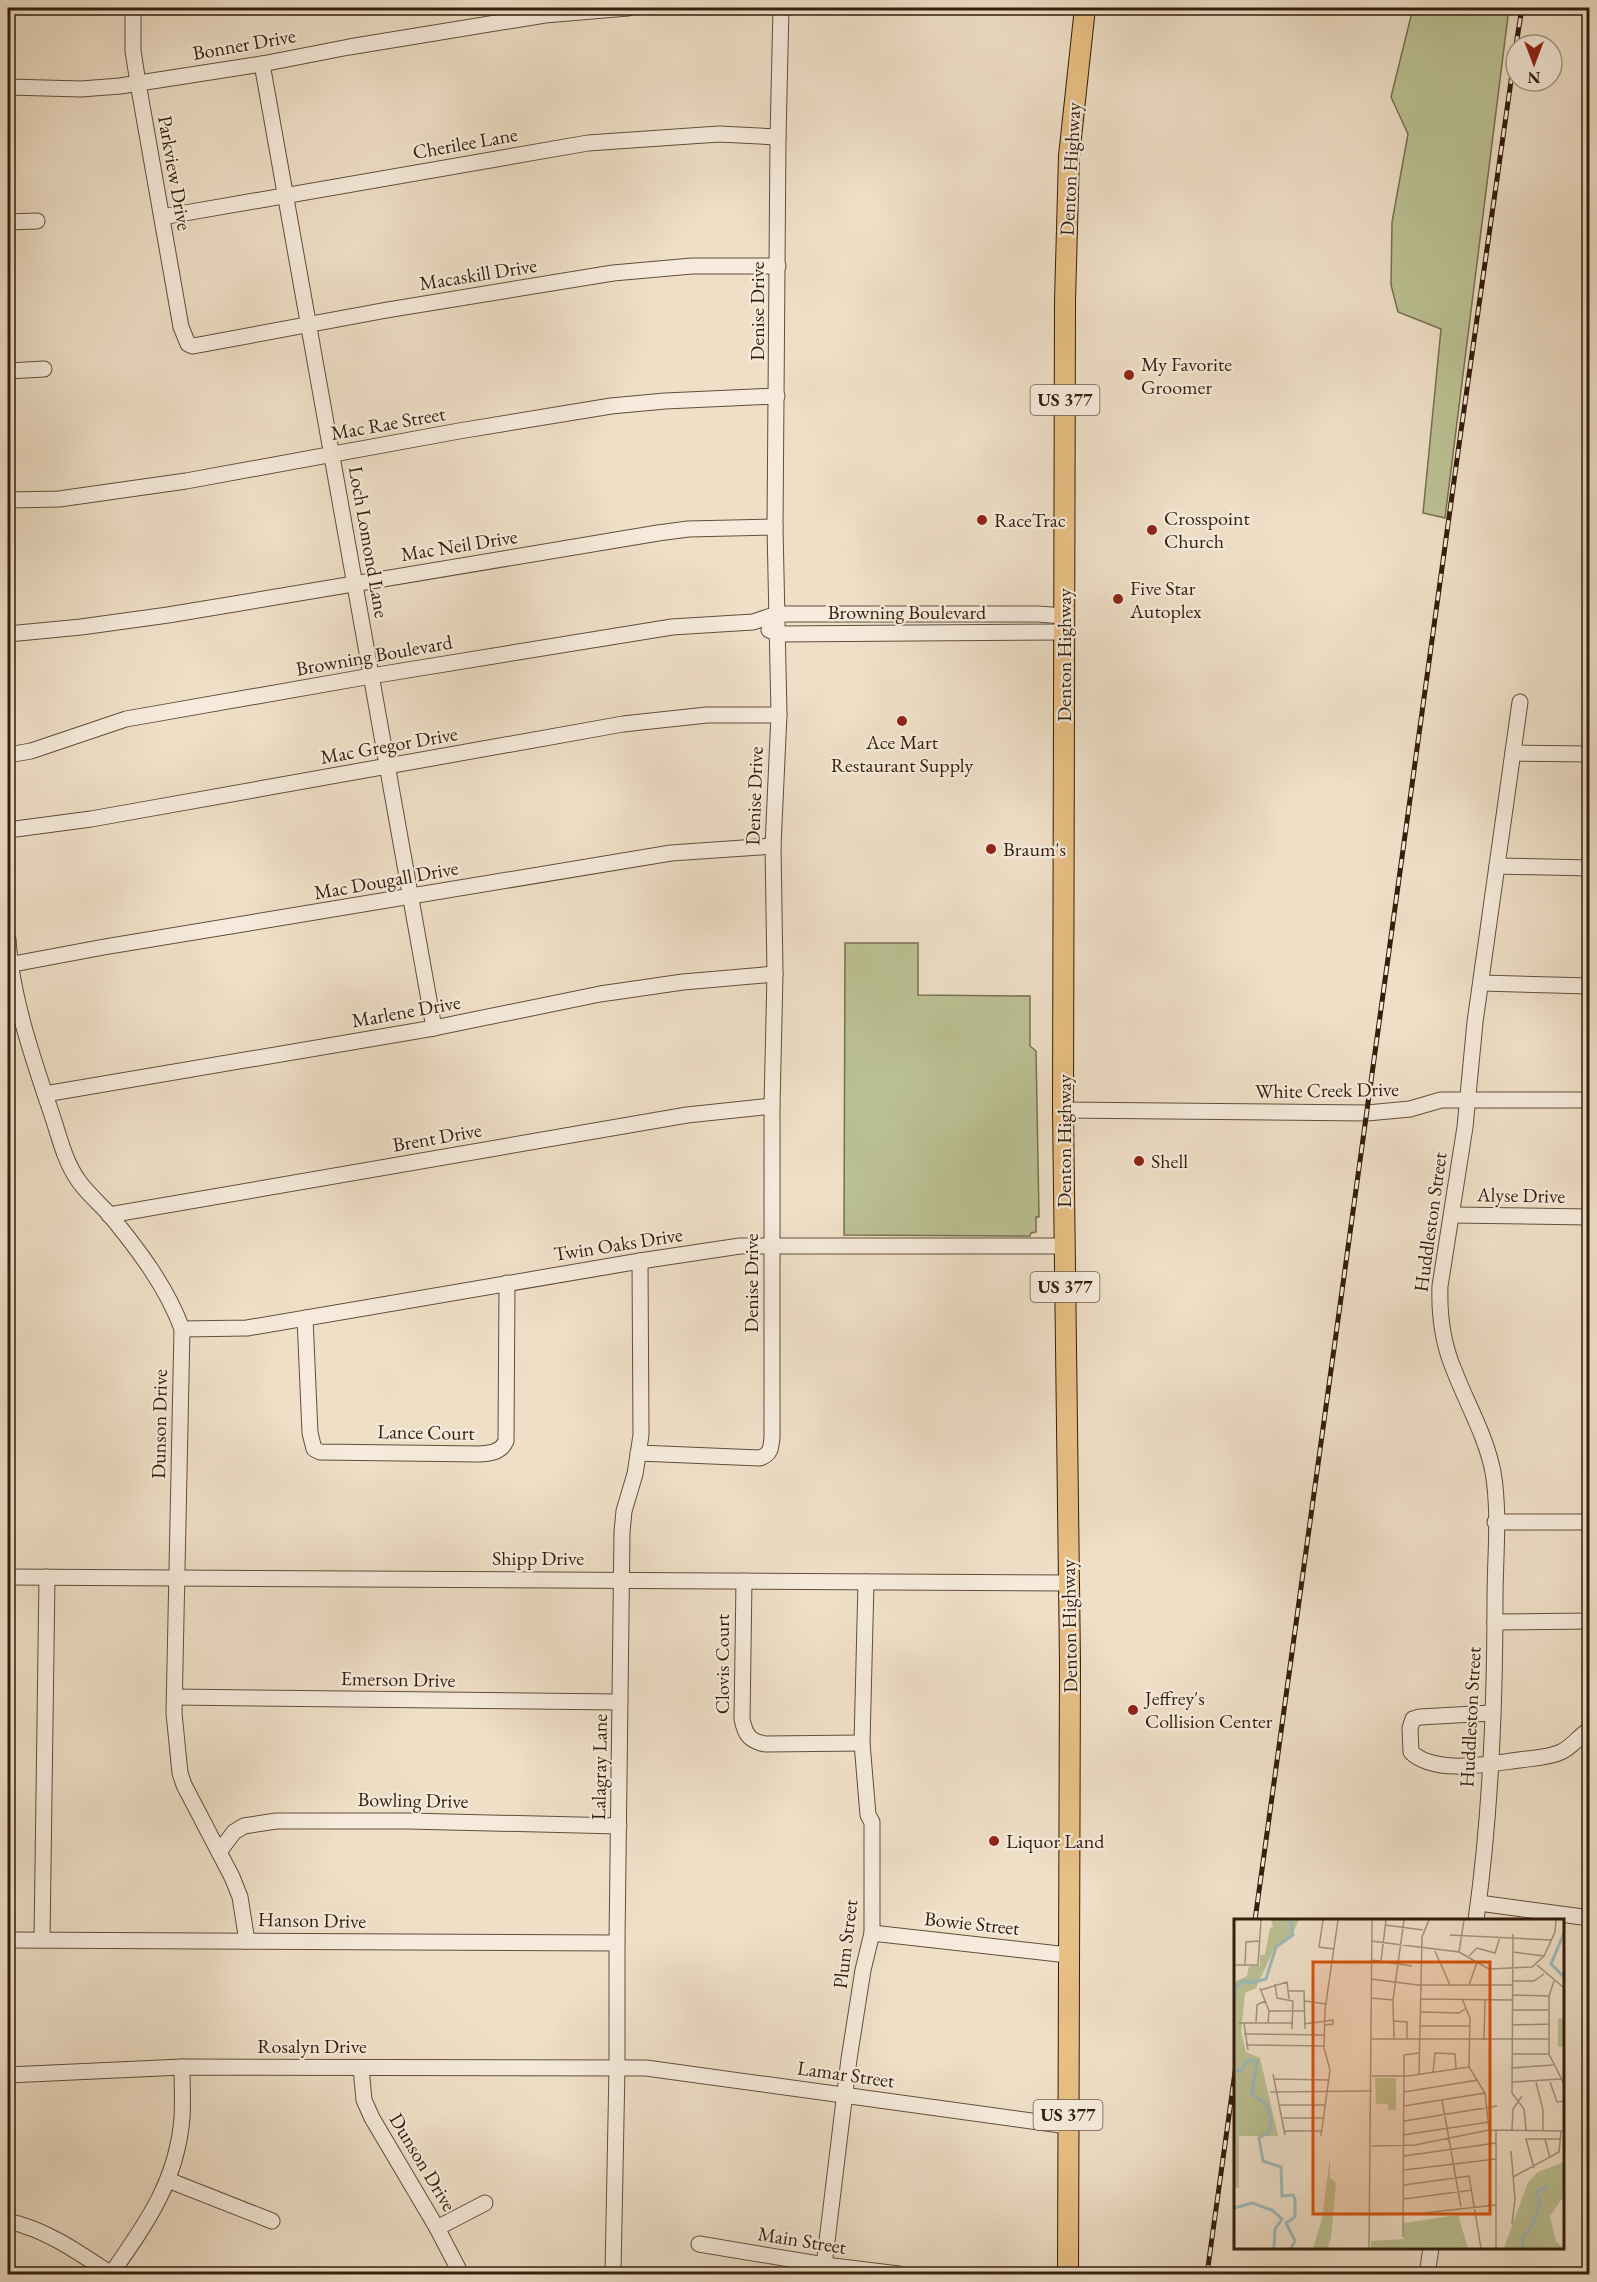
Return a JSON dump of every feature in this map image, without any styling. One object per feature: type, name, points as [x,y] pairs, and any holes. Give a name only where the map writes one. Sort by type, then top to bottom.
[{"type":"main road","name":"Denton Highway","points":[[1068,2274],[1068,1583],[1063,1110],[1067,194],[1085,8]]},
{"type":"street","name":"Parkview Drive","points":[[133,8],[133,51],[138,83],[180,327],[188,344]]},
{"type":"street","name":"Bonner Drive","points":[[8,87],[81,88],[138,83],[545,15],[628,8]]},
{"type":"street","name":"Denise Drive","points":[[638,1453],[760,1458],[766,1456],[771,1450],[772,1106],[775,974],[773,846],[779,715],[776,527],[781,8]]},
{"type":"street","name":"Loch Lomond Lane","points":[[262,64],[434,1028]]},
{"type":"street","name":"Cherilee Lane","points":[[162,217],[588,143],[719,134],[778,137]]},
{"type":"street","points":[[8,222],[37,221]]},
{"type":"street","name":"Macaskill Drive","points":[[188,344],[193,346],[387,310],[613,273],[692,266],[778,266]]},
{"type":"street","points":[[8,371],[44,369]]},
{"type":"street","name":"Mac Rae Street","points":[[8,501],[58,499],[186,481],[611,406],[665,400],[777,396]]},
{"type":"street","name":"Mac Neil Drive","points":[[8,634],[168,615],[354,582],[678,530],[776,527]]},
{"type":"street","name":"Browning Boulevard","points":[[8,755],[31,751],[126,719],[672,627],[753,622],[777,614],[1038,614],[1064,624]]},
{"type":"street","points":[[934,614],[934,633]]},
{"type":"street","name":"Browning Boulevard","points":[[753,622],[778,634],[934,633],[1064,624]]},
{"type":"street","name":"Huddleston Street","points":[[1476,1919],[1485,1848],[1492,1713],[1495,1622],[1493,1472],[1447,1347],[1440,1305],[1440,1286],[1452,1215],[1520,702]]},
{"type":"street","name":"Mac Gregor Drive","points":[[8,830],[91,819],[655,720],[707,715],[779,715]]},
{"type":"street","points":[[1513,753],[1590,754]]},
{"type":"street","name":"Mac Dougall Drive","points":[[9,965],[104,947],[670,853],[773,846]]},
{"type":"street","points":[[1497,867],[1590,868]]},
{"type":"street","name":"Dunson Drive","points":[[8,939],[9,965],[27,1034],[67,1161],[79,1181],[109,1215],[156,1276],[182,1329],[174,1697],[180,1773],[240,1897],[246,1941]]},
{"type":"street","name":"Marlene Drive","points":[[45,1095],[434,1028],[621,991],[683,982],[775,974]]},
{"type":"street","points":[[1481,983],[1590,986]]},
{"type":"street","name":"White Creek Drive","points":[[1063,1110],[1366,1113],[1394,1112],[1442,1100],[1590,1100]]},
{"type":"street","name":"Brent Drive","points":[[109,1215],[687,1115],[772,1106]]},
{"type":"street","name":"Alyse Drive","points":[[1452,1215],[1590,1217]]},
{"type":"street","name":"Twin Oaks Drive","points":[[182,1329],[247,1328],[740,1246],[1064,1246]]},
{"type":"street","name":"Lalagray Lane","points":[[613,2274],[621,1580],[624,1512],[640,1435],[640,1261]]},
{"type":"street","name":"Lance Court","points":[[305,1318],[310,1433],[314,1449],[320,1452],[480,1454],[497,1452],[506,1441],[507,1284]]},
{"type":"street","points":[[1495,1522],[1590,1522]]},
{"type":"street","name":"Shipp Drive","points":[[8,1576],[1068,1583]]},
{"type":"street","points":[[42,1940],[46,1577]]},
{"type":"street","name":"Clovis Court","points":[[744,1581],[742,1719],[747,1736],[754,1742],[765,1744],[862,1743]]},
{"type":"street","name":"Plum Street","points":[[824,2270],[845,2095],[863,1970],[872,1934],[872,1822],[868,1815],[862,1743],[866,1582]]},
{"type":"street","points":[[1495,1622],[1590,1621]]},
{"type":"street","name":"Emerson Drive","points":[[174,1697],[620,1702]]},
{"type":"street","points":[[1492,1713],[1420,1716],[1413,1719],[1410,1728],[1411,1752],[1428,1762],[1454,1766],[1490,1763],[1560,1753],[1590,1729]]},
{"type":"street","name":"Bowling Drive","points":[[219,1852],[234,1832],[244,1826],[276,1821],[408,1821],[619,1826]]},
{"type":"street","points":[[1479,1903],[1590,1918]]},
{"type":"street","name":"Bowie Street","points":[[872,1934],[1068,1955]]},
{"type":"street","name":"Hanson Drive","points":[[8,1940],[617,1943]]},
{"type":"street","points":[[8,2221],[22,2224],[56,2238],[111,2274],[149,2221],[168,2180],[177,2150],[182,2117],[182,2067]]},
{"type":"street","name":"Rosalyn Drive","points":[[8,2076],[182,2067],[617,2067]]},
{"type":"street","name":"Lamar Street","points":[[617,2067],[646,2068],[1068,2126]]},
{"type":"street","name":"Dunson Drive","points":[[361,2068],[364,2100],[372,2118],[437,2228],[461,2274]]},
{"type":"street","points":[[168,2180],[272,2221]]},
{"type":"street","points":[[437,2228],[485,2203]]},
{"type":"street","name":"Main Street","points":[[699,2244],[824,2270],[899,2274]]},
{"type":"street","points":[[1427,2274],[1431,2249]]},
{"type":"green space","points":[[1413,8],[1509,8],[1506,33],[1504,33],[1445,518],[1423,513],[1441,329],[1398,312],[1391,285],[1392,222],[1408,134],[1391,97]]},
{"type":"green space","points":[[845,943],[918,943],[918,995],[1030,996],[1030,1046],[1036,1051],[1039,1217],[1036,1217],[1036,1232],[1031,1233],[1030,1236],[844,1235]]},
{"type":"railway","points":[[1518,33],[1522,8]]},
{"type":"railway","points":[[1255,1919],[1509,93]]},
{"type":"railway","points":[[1207,2274],[1234,2079]]},
{"type":"place","name":"My Favorite Groomer","points":[[1129,375]]},
{"type":"place","name":"RaceTrac","points":[[982,520]]},
{"type":"place","name":"Crosspoint Church","points":[[1152,530]]},
{"type":"place","name":"Five Star Autoplex","points":[[1118,599]]},
{"type":"place","name":"Ace Mart Restaurant Supply","points":[[902,721]]},
{"type":"place","name":"Braum's","points":[[991,849]]},
{"type":"place","name":"Shell","points":[[1139,1161]]},
{"type":"place","name":"Jeffrey's Collision Center","points":[[1133,1710]]},
{"type":"place","name":"Liquor Land","points":[[994,1841]]}]
